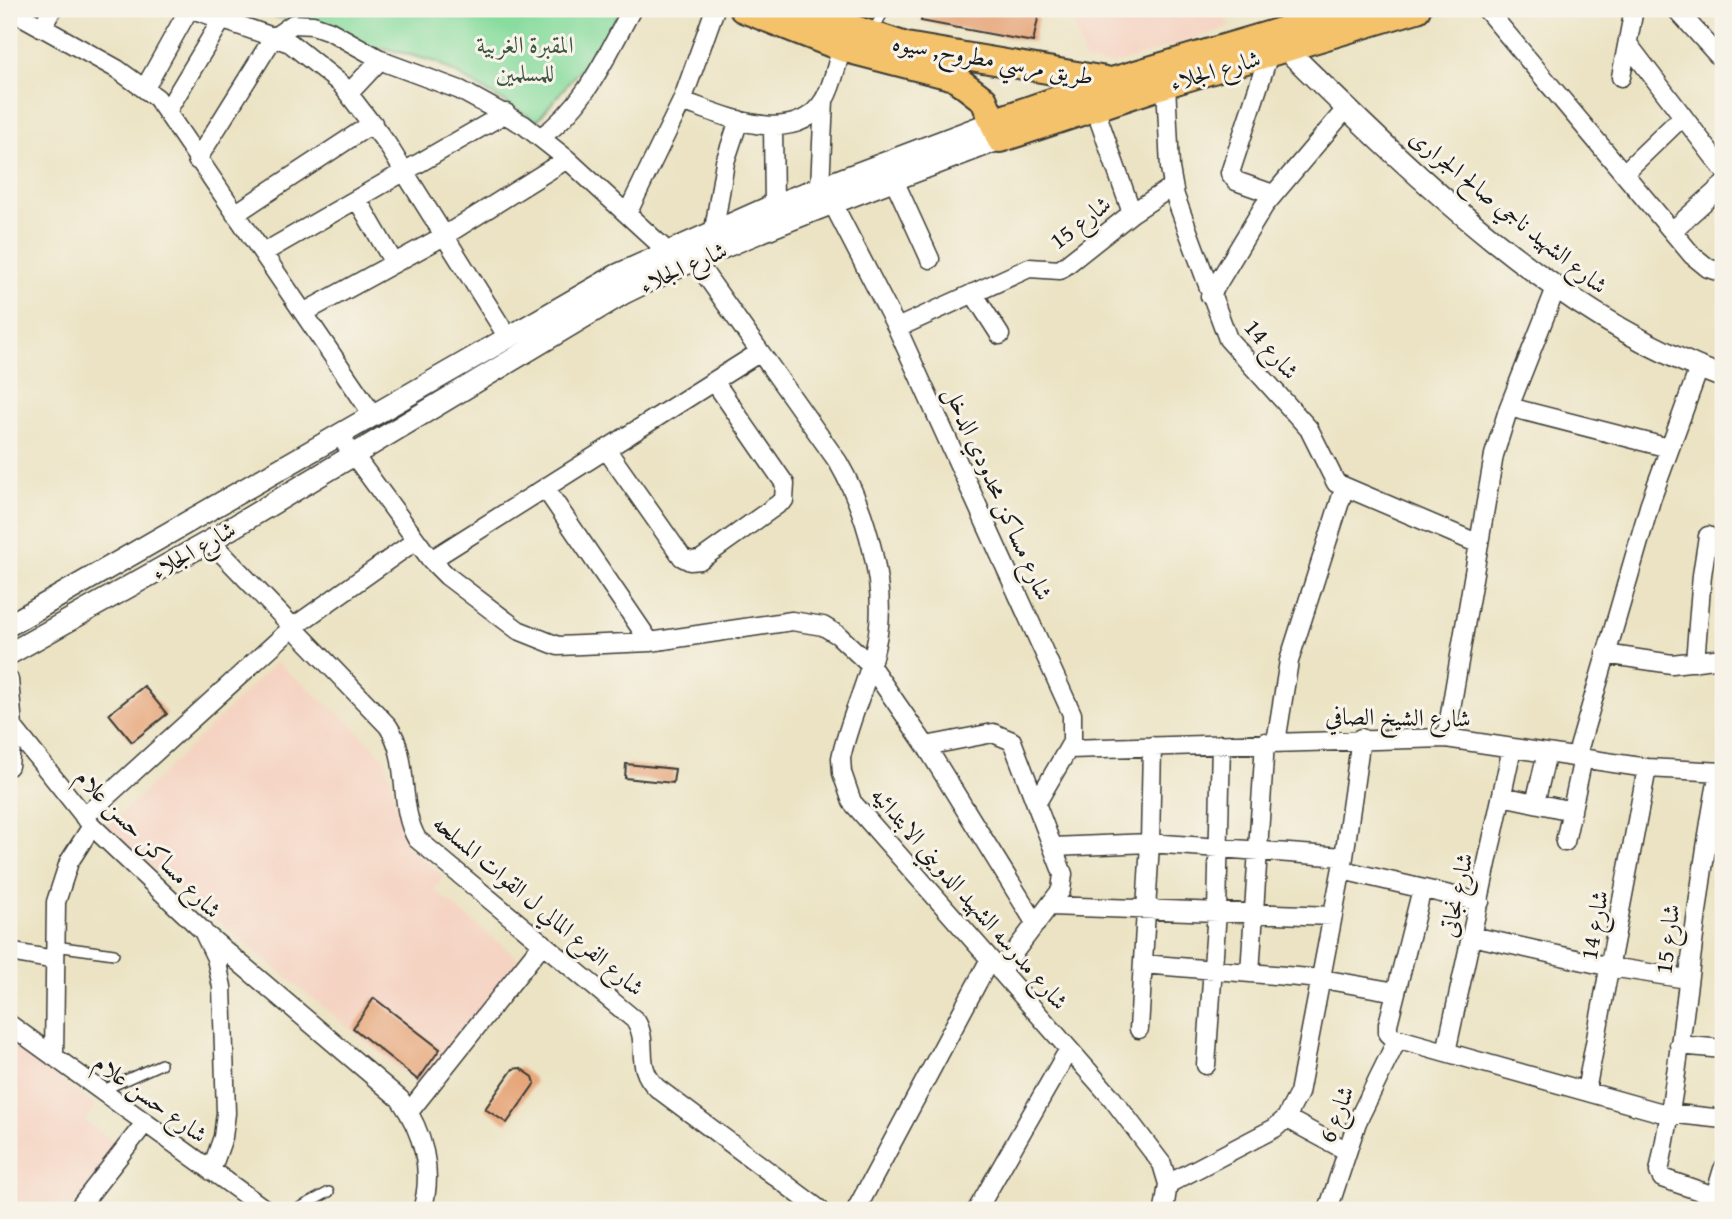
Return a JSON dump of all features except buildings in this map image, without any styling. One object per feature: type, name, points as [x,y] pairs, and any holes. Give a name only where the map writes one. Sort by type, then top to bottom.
[{"type":"main road","name":"طريق مرسي مطروح, سيوه","points":[[743,9],[842,48],[954,78],[984,100],[997,131]]},
{"type":"main road","name":"طريق مرسي مطروح, سيوه","points":[[795,9],[870,36],[943,54],[1112,81]]},
{"type":"main road","name":"شارع الجلاء","points":[[997,131],[1112,81],[1357,9]]},
{"type":"main road","name":"شارع الجلاء","points":[[997,131],[1094,106],[1417,9]]},
{"type":"street","points":[[9,9],[145,88],[167,111],[197,160],[305,312],[373,415]]},
{"type":"street","points":[[42,28],[52,9]]},
{"type":"street","points":[[145,88],[191,9],[302,50],[349,93],[373,123],[507,336]]},
{"type":"street","points":[[541,137],[565,120],[583,98],[632,9]]},
{"type":"street","points":[[628,214],[682,101],[715,9]]},
{"type":"street","points":[[1486,9],[1672,231],[1700,262],[1723,273]]},
{"type":"street","points":[[1621,77],[1634,9]]},
{"type":"street","points":[[1676,9],[1723,61]]},
{"type":"street","points":[[167,111],[221,21]]},
{"type":"street","points":[[197,160],[273,38],[293,24],[313,25],[330,31],[381,59],[460,90],[506,113],[568,159],[667,251]]},
{"type":"street","points":[[1628,44],[1723,169]]},
{"type":"street","points":[[826,195],[824,100],[842,48]]},
{"type":"street","points":[[1273,194],[1236,181],[1230,173],[1277,52]]},
{"type":"street","name":"شارع الشهيد ناجي صالح الجرارى","points":[[1277,52],[1556,288],[1625,333],[1723,377]]},
{"type":"street","points":[[349,93],[381,59]]},
{"type":"street","name":"شارع 14","points":[[1166,83],[1173,186],[1210,296],[1228,340],[1308,429],[1320,448],[1331,476],[1344,489]]},
{"type":"street","points":[[682,101],[739,120],[773,126],[802,118],[824,100]]},
{"type":"street","points":[[1094,106],[1132,212]]},
{"type":"street","points":[[1210,296],[1273,194],[1346,109]]},
{"type":"street","points":[[262,253],[506,113]]},
{"type":"street","points":[[1624,173],[1683,116]]},
{"type":"street","points":[[714,230],[725,162],[739,120]]},
{"type":"street","points":[[234,214],[373,123]]},
{"type":"street","points":[[773,126],[774,205]]},
{"type":"street","name":"شارع الجلاء","points":[[9,625],[507,336],[667,251],[774,205],[894,180],[997,131]]},
{"type":"street","name":"شارع الجلاء","points":[[9,653],[210,541],[601,306],[826,195],[997,131]]},
{"type":"street","points":[[305,312],[444,236],[568,159]]},
{"type":"street","points":[[894,180],[930,259]]},
{"type":"street","points":[[1672,231],[1723,185]]},
{"type":"street","name":"شارع 15","points":[[897,328],[1029,268],[1060,270],[1132,212],[1173,186]]},
{"type":"street","name":"شارع مساكن محدودي الدخل","points":[[826,195],[897,328],[1072,714],[1074,732],[1069,749],[1036,804]]},
{"type":"street","points":[[357,199],[394,263]]},
{"type":"street","name":"شارع مدرسه الشهيد الدويني الابتدائيه","points":[[695,260],[838,463],[863,514],[872,552],[880,616],[870,665],[841,758],[845,788],[852,802],[1069,1049],[1162,1164],[1168,1184]]},
{"type":"street","points":[[1446,738],[1494,455],[1509,407],[1556,288]]},
{"type":"street","points":[[973,293],[1000,335]]},
{"type":"street","points":[[431,560],[760,352]]},
{"type":"street","points":[[1565,842],[1579,758],[1605,654],[1669,448],[1699,368]]},
{"type":"street","points":[[607,449],[682,557],[690,561],[700,561],[784,500],[787,492],[785,484],[714,381]]},
{"type":"street","points":[[1509,407],[1669,448]]},
{"type":"street","points":[[339,435],[431,560],[447,576],[518,630],[544,643],[572,648],[650,642],[781,622],[806,621],[838,635],[870,665],[926,746],[1036,924]]},
{"type":"street","points":[[545,488],[650,642]]},
{"type":"street","points":[[1250,973],[1258,849],[1271,742],[1289,661],[1344,489],[1479,544]]},
{"type":"street","points":[[1695,662],[1708,536]]},
{"type":"street","name":"شارع الفرع المالي ل القوات المسلحه","points":[[210,541],[380,716],[394,735],[400,753],[406,813],[418,839],[636,1021],[641,1028],[642,1065],[649,1081],[820,1210]]},
{"type":"street","points":[[54,1057],[56,902],[61,881],[88,822],[292,628],[415,541]]},
{"type":"street","points":[[1605,654],[1649,663],[1723,659]]},
{"type":"street","points":[[9,680],[13,727],[9,766]]},
{"type":"street","name":"شارع مساكن حسن علام","points":[[13,727],[88,822],[203,931],[220,972],[223,1012],[226,1113],[223,1137],[211,1171]]},
{"type":"street","points":[[856,1210],[995,965],[1036,924],[1050,906],[1064,880],[1012,741],[1007,736],[993,733],[926,746]]},
{"type":"street","points":[[1164,1210],[1168,1184],[1275,1128],[1286,1118],[1299,1093],[1343,863],[1361,738]]},
{"type":"street","name":"شارع الشيخ الصافي","points":[[1069,749],[1361,738],[1446,738],[1647,768],[1721,772]]},
{"type":"street","points":[[1206,1065],[1217,911],[1221,744]]},
{"type":"street","points":[[1139,1029],[1150,843],[1152,746]]},
{"type":"street","name":"شارع نجاتى","points":[[1446,1052],[1512,748]]},
{"type":"street","points":[[1535,803],[1547,753]]},
{"type":"street","name":"شارع 14","points":[[1586,1091],[1647,768]]},
{"type":"street","name":"شارع 15","points":[[1719,1198],[1659,1175],[1671,1114],[1687,979],[1715,834],[1721,772]]},
{"type":"street","points":[[1502,796],[1572,811]]},
{"type":"street","points":[[1053,847],[1150,843],[1258,849],[1343,863],[1422,889],[1480,902]]},
{"type":"street","points":[[1422,889],[1387,1030],[1397,1040],[1671,1114],[1723,1119]]},
{"type":"street","points":[[1050,906],[1333,916]]},
{"type":"street","points":[[203,931],[390,1087],[409,1112],[421,1138],[427,1165],[422,1210]]},
{"type":"street","points":[[1472,936],[1611,967],[1687,979]]},
{"type":"street","points":[[409,1112],[543,943]]},
{"type":"street","points":[[9,952],[55,953]]},
{"type":"street","points":[[1143,964],[1322,979],[1396,992]]},
{"type":"street","name":"شارع حسن علام","points":[[9,1024],[266,1210]]},
{"type":"street","name":"شارع 6","points":[[1328,1210],[1369,1094],[1397,1040]]},
{"type":"street","points":[[1679,1045],[1723,1049]]},
{"type":"street","points":[[977,1210],[1069,1049]]},
{"type":"street","points":[[1286,1118],[1347,1152]]},
{"type":"street","points":[[77,1210],[145,1123]]},
{"type":"street","points":[[1719,1198],[1723,1169]]},
{"type":"lane","points":[[870,36],[885,9]]},
{"type":"lane","points":[[55,953],[114,954]]},
{"type":"lane","points":[[101,1091],[160,1064]]},
{"type":"lane","points":[[295,1210],[329,1192]]},
{"type":"shaded area","points":[[1070,9],[1221,9],[1230,27],[1112,65],[1085,61]]},
{"type":"shaded area","points":[[276,662],[344,718],[385,758],[407,846],[443,876],[434,890],[520,960],[423,1089],[106,829]]},
{"type":"shaded area","points":[[9,1041],[95,1106],[85,1121],[116,1144],[116,1151],[69,1210],[9,1210]]},
{"type":"green space","name":"المقبرة الغربية للمسلمين","points":[[214,9],[622,9],[601,44],[537,121],[436,62],[384,48],[373,50],[313,22]]}]
